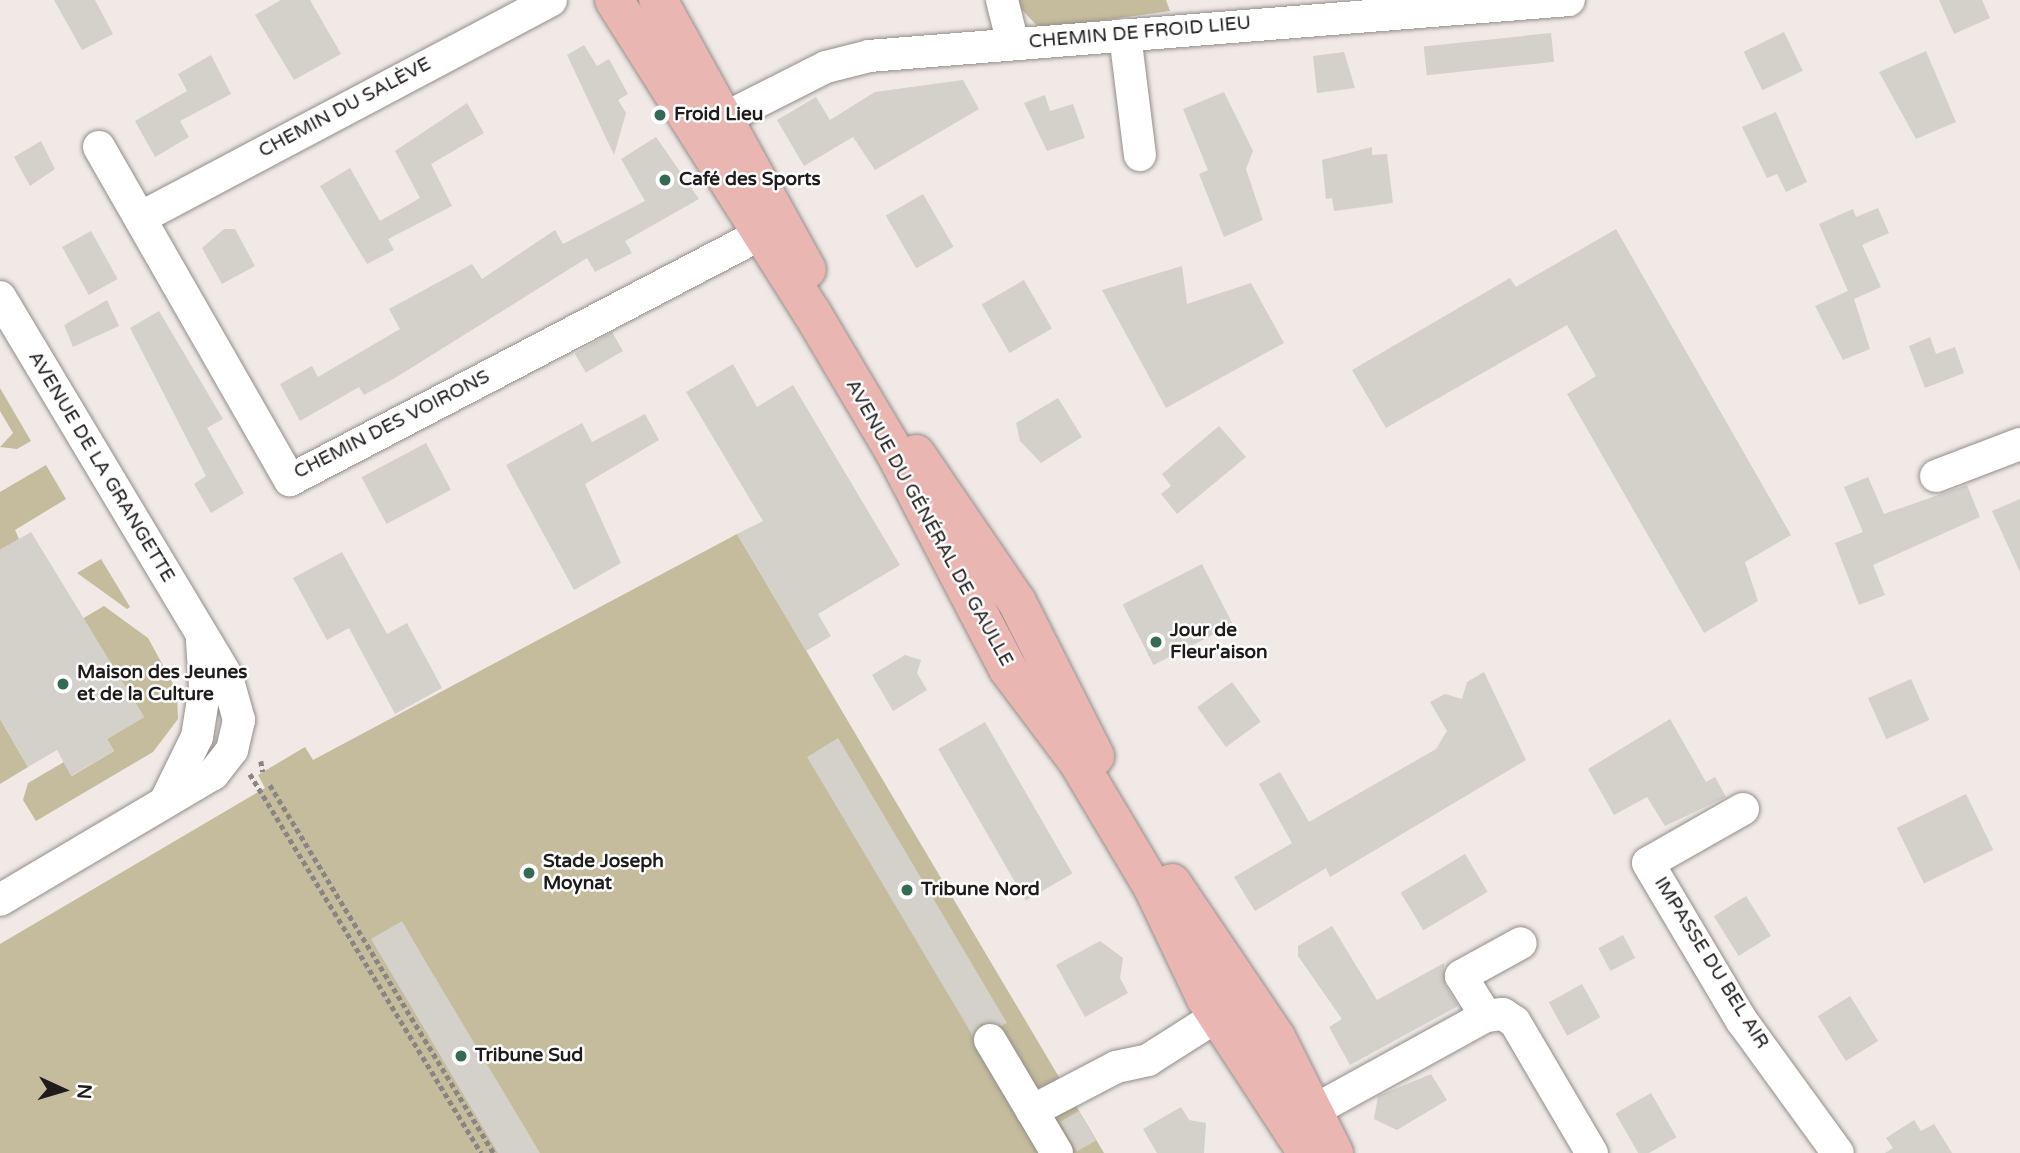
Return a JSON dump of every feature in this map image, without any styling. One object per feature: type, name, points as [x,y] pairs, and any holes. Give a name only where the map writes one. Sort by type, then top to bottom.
[{"type":"main road","name":"AVENUE DU GÉNÉRAL DE GAULLE","points":[[614,0],[712,127],[921,461],[999,572],[1028,621],[1097,758],[1180,896],[1251,995],[1283,1049],[1334,1153]]},
{"type":"main road","name":"AVENUE DU GÉNÉRAL DE GAULLE","points":[[658,0],[759,236],[894,451],[964,592],[993,642],[1090,782],[1153,887],[1217,1016],[1249,1070],[1307,1153]]},
{"type":"main road","points":[[964,592],[999,572]]},
{"type":"main road","points":[[993,642],[1028,621]]},
{"type":"main road","points":[[1217,1016],[1251,995]]},
{"type":"main road","points":[[1249,1070],[1283,1049]]},
{"type":"street","name":"CHEMIN DU SALÈVE","points":[[139,218],[551,0]]},
{"type":"street","points":[[1002,0],[1013,44]]},
{"type":"street","name":"CHEMIN DE FROID LIEU","points":[[712,127],[846,61],[1125,35],[1377,7],[1569,0]]},
{"type":"street","points":[[1125,35],[1140,155]]},
{"type":"street","name":"CHEMIN DES VOIRONS","points":[[99,147],[290,480],[759,236]]},
{"type":"street","name":"AVENUE DE LA GRANGETTE","points":[[0,297],[201,636],[238,705],[236,764]]},
{"type":"street","points":[[1936,476],[2020,444]]},
{"type":"street","name":"AVENUE DE LA GRANGETTE","points":[[164,803],[193,748],[205,687],[201,636]]},
{"type":"street","points":[[193,748],[208,765],[236,764]]},
{"type":"street","points":[[0,900],[164,803],[236,764]]},
{"type":"street","name":"IMPASSE DU BEL AIR","points":[[1743,809],[1648,863],[1742,1021],[1838,1153]]},
{"type":"street","points":[[1486,1016],[1461,976],[1521,943]]},
{"type":"street","points":[[1315,1110],[1486,1016],[1503,1014],[1515,1022],[1592,1153]]},
{"type":"street","points":[[1032,1111],[1119,1066],[1148,1060],[1217,1016]]},
{"type":"street","points":[[990,1040],[1057,1153]]},
{"type":"path","points":[[236,764],[481,1153]]},
{"type":"path","points":[[270,785],[494,1153]]},
{"type":"shaded area","points":[[1013,0],[1166,0],[1170,11],[1040,29]]},
{"type":"shaded area","points":[[0,388],[31,441],[17,449],[0,447],[13,433],[0,411]]},
{"type":"shaded area","points":[[46,465],[66,499],[15,530],[19,539],[0,550],[0,492]]},
{"type":"shaded area","name":"Stade Joseph Moynat","points":[[737,534],[1104,1153],[0,1153],[0,944],[265,788],[258,775],[305,747],[313,760]]},
{"type":"shaded area","points":[[101,559],[130,607],[127,609],[77,573]]},
{"type":"shaded area","points":[[104,606],[148,638],[177,691],[178,719],[153,752],[36,821],[23,800],[28,783],[64,762],[72,776],[114,751],[107,739],[144,717],[82,619]]},
{"type":"shaded area","points":[[0,719],[28,767],[0,784]]},
{"type":"building","points":[[54,0],[95,0],[113,34],[82,50]]},
{"type":"building","points":[[281,0],[310,0],[341,54],[294,80],[255,15]]},
{"type":"building","points":[[1939,0],[1982,0],[1990,18],[1954,34]]},
{"type":"building","points":[[1784,32],[1803,71],[1762,90],[1744,52]]},
{"type":"building","points":[[1551,33],[1554,62],[1427,75],[1424,46]]},
{"type":"building","points":[[584,45],[597,66],[609,59],[628,94],[618,100],[626,113],[614,155],[567,55]]},
{"type":"building","points":[[1926,51],[1956,122],[1916,139],[1879,72]]},
{"type":"building","points":[[1344,52],[1355,88],[1317,93],[1313,56]]},
{"type":"building","points":[[211,55],[231,94],[180,121],[189,137],[155,157],[135,121],[187,91],[178,74]]},
{"type":"building","points":[[963,80],[979,109],[875,170],[853,137],[804,166],[777,120],[816,97],[830,120],[875,92]]},
{"type":"building","points":[[1224,92],[1253,151],[1246,169],[1263,220],[1224,237],[1199,174],[1208,170],[1183,109]]},
{"type":"building","points":[[1045,95],[1050,111],[1073,104],[1085,138],[1047,151],[1024,103]]},
{"type":"building","points":[[467,103],[484,133],[431,164],[452,206],[388,239],[394,250],[367,264],[320,186],[350,168],[380,221],[420,198],[395,151]]},
{"type":"building","points":[[1776,112],[1807,182],[1786,192],[1777,174],[1767,178],[1742,127]]},
{"type":"building","points":[[656,137],[699,199],[625,241],[632,253],[595,272],[587,258],[395,378],[364,395],[359,387],[300,421],[280,384],[312,366],[318,377],[400,329],[389,309],[472,264],[482,279],[555,230],[563,244],[645,201],[621,159]]},
{"type":"building","points":[[41,141],[55,169],[30,186],[14,157]]},
{"type":"building","points":[[1372,147],[1372,155],[1387,154],[1393,203],[1334,211],[1332,198],[1326,199],[1322,160]]},
{"type":"building","points":[[923,194],[954,247],[916,268],[886,216]]},
{"type":"building","points":[[1878,208],[1889,233],[1862,245],[1881,287],[1854,299],[1870,349],[1843,360],[1815,306],[1848,291],[1819,224],[1853,209],[1856,217]]},
{"type":"building","points":[[224,229],[235,229],[255,266],[222,284],[202,248]]},
{"type":"building","points":[[1616,229],[1791,535],[1745,562],[1758,601],[1704,633],[1567,394],[1596,376],[1567,325],[1386,428],[1352,370],[1510,278],[1516,287]]},
{"type":"building","points":[[91,231],[118,279],[89,295],[62,247]]},
{"type":"building","points":[[1182,266],[1187,304],[1251,283],[1284,343],[1166,408],[1102,290]]},
{"type":"building","points":[[1024,280],[1052,328],[1010,353],[982,304]]},
{"type":"building","points":[[107,300],[119,326],[73,347],[64,325]]},
{"type":"building","points":[[159,311],[223,419],[207,428],[244,493],[211,513],[194,484],[206,476],[130,328]]},
{"type":"building","points":[[612,332],[623,351],[586,373],[575,354]]},
{"type":"building","points":[[1930,337],[1936,354],[1955,347],[1964,373],[1925,388],[1909,346]]},
{"type":"building","points":[[733,364],[757,407],[793,385],[900,565],[818,614],[831,636],[806,651],[737,534],[763,521],[686,392]]},
{"type":"building","points":[[1058,398],[1082,437],[1041,463],[1020,441],[1016,423]]},
{"type":"building","points":[[645,414],[659,440],[585,484],[621,563],[574,590],[506,465],[582,423],[592,442]]},
{"type":"building","points":[[1219,426],[1246,457],[1177,514],[1161,494],[1171,486],[1162,474]]},
{"type":"building","points":[[426,443],[451,490],[386,524],[362,477]]},
{"type":"building","points":[[1868,477],[1884,514],[1967,485],[1980,517],[1873,565],[1885,595],[1859,605],[1835,543],[1863,532],[1844,487]]},
{"type":"building","points":[[2020,499],[2020,572],[1992,511]]},
{"type":"building","name":"Maison des Jeunes et de la Culture","points":[[31,532],[144,717],[107,739],[114,751],[71,776],[57,750],[28,767],[0,719],[0,550]]},
{"type":"building","points":[[342,552],[387,634],[407,623],[442,688],[395,714],[349,628],[327,640],[293,578]]},
{"type":"building","points":[[1202,564],[1233,625],[1154,665],[1123,604]]},
{"type":"building","points":[[905,655],[921,660],[917,673],[927,690],[893,711],[872,675]]},
{"type":"building","points":[[1484,672],[1526,760],[1330,877],[1326,868],[1255,911],[1234,877],[1292,843],[1259,784],[1280,772],[1309,822],[1436,749],[1447,731],[1430,702],[1445,694],[1462,699],[1467,682]]},
{"type":"building","points":[[1911,679],[1929,720],[1886,739],[1868,698]]},
{"type":"building","points":[[1232,682],[1261,722],[1226,747],[1197,707]]},
{"type":"building","points":[[1670,719],[1706,782],[1715,777],[1726,797],[1665,826],[1647,797],[1614,815],[1588,769]]},
{"type":"building","points":[[985,722],[1072,874],[1026,901],[938,749]]},
{"type":"building","name":"Tribune Nord","points":[[838,738],[1007,1023],[1001,1026],[981,1024],[973,1036],[807,757]]},
{"type":"building","points":[[1966,794],[1993,850],[1924,883],[1897,828]]},
{"type":"building","points":[[1465,854],[1488,892],[1423,930],[1401,893]]},
{"type":"building","points":[[1746,896],[1771,936],[1739,956],[1714,916]]},
{"type":"building","name":"Tribune Sud","points":[[402,921],[540,1153],[498,1153],[371,939]]},
{"type":"building","points":[[1332,926],[1377,1000],[1444,963],[1445,985],[1458,1006],[1350,1065],[1329,1027],[1342,1019],[1298,956],[1298,946]]},
{"type":"building","points":[[1623,935],[1635,958],[1610,971],[1598,948]]},
{"type":"building","points":[[1100,941],[1123,958],[1120,978],[1128,993],[1085,1017],[1056,965]]},
{"type":"building","points":[[1582,984],[1600,1017],[1567,1036],[1549,1002]]},
{"type":"building","points":[[1850,996],[1878,1041],[1846,1061],[1818,1016]]},
{"type":"building","points":[[1431,1074],[1447,1100],[1397,1130],[1374,1119],[1378,1096]]},
{"type":"building","points":[[1651,1093],[1676,1137],[1649,1153],[1638,1153],[1615,1114]]},
{"type":"building","points":[[1181,1107],[1189,1120],[1206,1123],[1204,1153],[1157,1153],[1143,1129]]},
{"type":"building","points":[[1079,1111],[1096,1140],[1077,1151],[1060,1122]]},
{"type":"building","points":[[1914,1120],[1921,1131],[1934,1124],[1952,1153],[1885,1153],[1893,1148],[1886,1138]]},
{"type":"place","name":"Froid Lieu","points":[[660,115]]},
{"type":"place","name":"Café des Sports","points":[[665,180]]},
{"type":"place","name":"Jour de Fleur'aison","points":[[1156,642]]},
{"type":"place","name":"Maison des Jeunes et de la Culture","points":[[63,684]]},
{"type":"place","name":"Stade Joseph Moynat","points":[[529,873]]},
{"type":"place","name":"Tribune Nord","points":[[907,890]]},
{"type":"place","name":"Tribune Sud","points":[[461,1056]]}]
